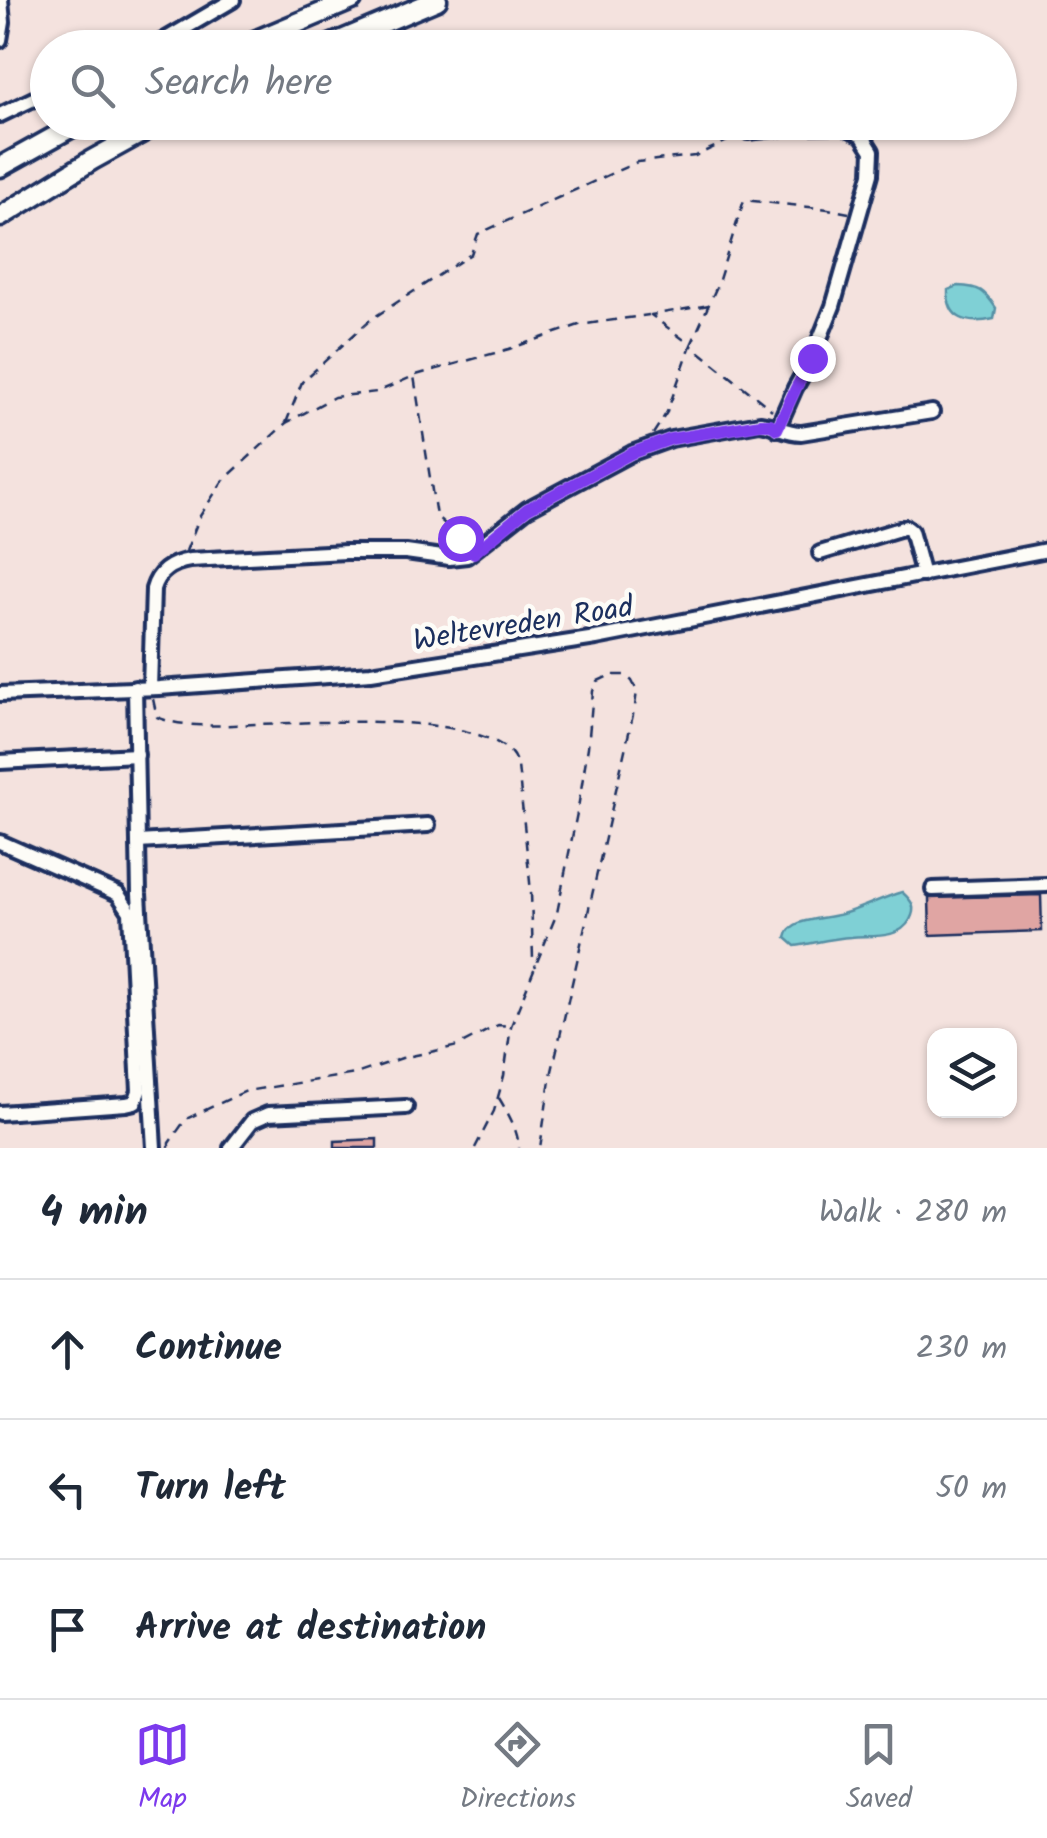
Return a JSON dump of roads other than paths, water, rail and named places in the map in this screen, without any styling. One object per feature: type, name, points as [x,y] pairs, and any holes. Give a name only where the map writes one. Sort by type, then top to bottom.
[{"type":"highway","points":[[281,30],[352,0]]},
{"type":"highway","points":[[366,30],[437,0]]},
{"type":"highway","points":[[1,167],[49,140]]},
{"type":"highway","points":[[0,217],[128,140]]},
{"type":"street","points":[[0,40],[1,0]]},
{"type":"street","points":[[182,30],[234,0]]},
{"type":"street","points":[[0,115],[30,101]]},
{"type":"street","points":[[780,422],[824,330],[860,216],[873,163],[868,140]]},
{"type":"street","points":[[780,422],[791,433],[801,433],[932,412]]},
{"type":"street","points":[[154,1148],[136,755],[153,589],[159,575],[182,561],[346,552],[466,556],[536,503],[643,448],[671,439],[780,422]]},
{"type":"street","points":[[820,552],[906,527],[912,531],[923,575]]},
{"type":"street","name":"Weltevreden Road","points":[[0,694],[351,674],[450,662],[669,624],[1047,550]]},
{"type":"street","points":[[0,762],[136,755]]},
{"type":"street","points":[[138,842],[428,825]]},
{"type":"street","points":[[0,842],[118,894],[124,901],[130,912],[139,1091],[134,1102],[126,1104],[0,1113]]},
{"type":"street","points":[[933,888],[1047,885]]},
{"type":"street","points":[[231,1148],[252,1121],[268,1114],[406,1107]]},
{"type":"water","points":[[958,286],[985,293],[996,308],[994,319],[968,320],[955,314],[948,290]]},
{"type":"water","points":[[902,892],[911,901],[913,911],[899,931],[795,946],[786,938],[790,929],[800,923],[842,914]]}]
